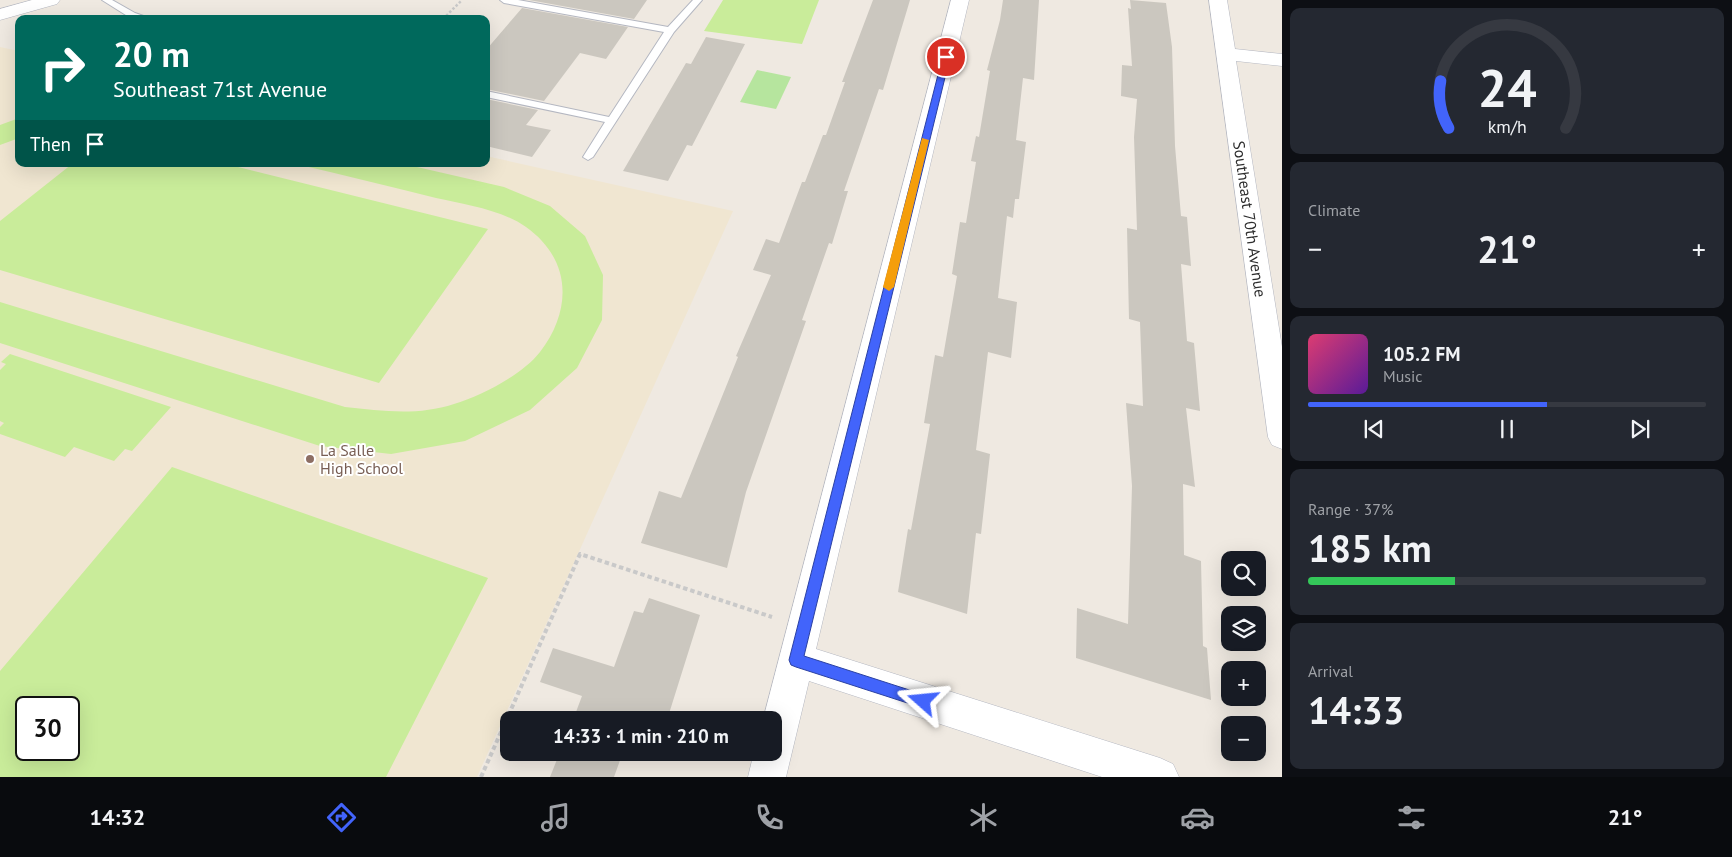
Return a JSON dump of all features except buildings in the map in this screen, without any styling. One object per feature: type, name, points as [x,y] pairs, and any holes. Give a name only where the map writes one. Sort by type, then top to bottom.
[{"type":"street","points":[[0,15],[51,0]]},
{"type":"street","points":[[782,715],[960,0]]},
{"type":"street","name":"Southeast 70th Avenue","points":[[1218,0],[1282,437]]},
{"type":"street","points":[[1225,54],[1282,60]]},
{"type":"street","points":[[800,644],[1160,777]]},
{"type":"street","points":[[767,777],[771,761]]},
{"type":"lane","points":[[106,0],[130,15]]},
{"type":"lane","points":[[504,0],[670,30]]},
{"type":"lane","points":[[588,156],[670,30],[698,0]]},
{"type":"lane","points":[[490,95],[610,120]]},
{"type":"path","points":[[447,15],[462,0]]},
{"type":"path","points":[[480,777],[580,554],[800,644]]},
{"type":"shaded area","name":"La Salle High School","points":[[0,47],[15,50],[15,167],[490,167],[490,157],[733,211],[507,711],[500,711],[500,726],[477,777],[0,777]]},
{"type":"green space","points":[[723,0],[819,0],[802,44],[704,31]]},
{"type":"green space","points":[[757,70],[791,77],[776,109],[740,102]]},
{"type":"green space","points":[[15,119],[15,139],[0,145],[0,125]]},
{"type":"green space","points":[[68,167],[238,167],[488,229],[379,383],[0,270],[0,221]]},
{"type":"green space","points":[[308,167],[417,167],[504,187],[550,206],[585,236],[603,275],[602,320],[577,368],[530,410],[465,441],[391,454],[320,446],[0,343],[0,302],[345,407],[399,412],[427,410],[454,404],[500,384],[532,361],[551,336],[558,319],[562,302],[562,285],[559,269],[552,254],[541,240],[526,227],[506,216],[482,208]]},
{"type":"green space","points":[[10,354],[171,407],[132,451],[125,449],[114,461],[74,447],[65,457],[0,434],[0,427],[4,423],[0,421],[0,370],[6,364],[1,362]]},
{"type":"green space","points":[[172,467],[488,578],[386,777],[0,777],[0,671]]},
{"type":"slow traffic","points":[[889,287],[925,140]]},
{"type":"place","name":"La Salle High School","points":[[310,459]]},
{"type":"route","points":[[923,701],[796,660],[946,57]]}]
